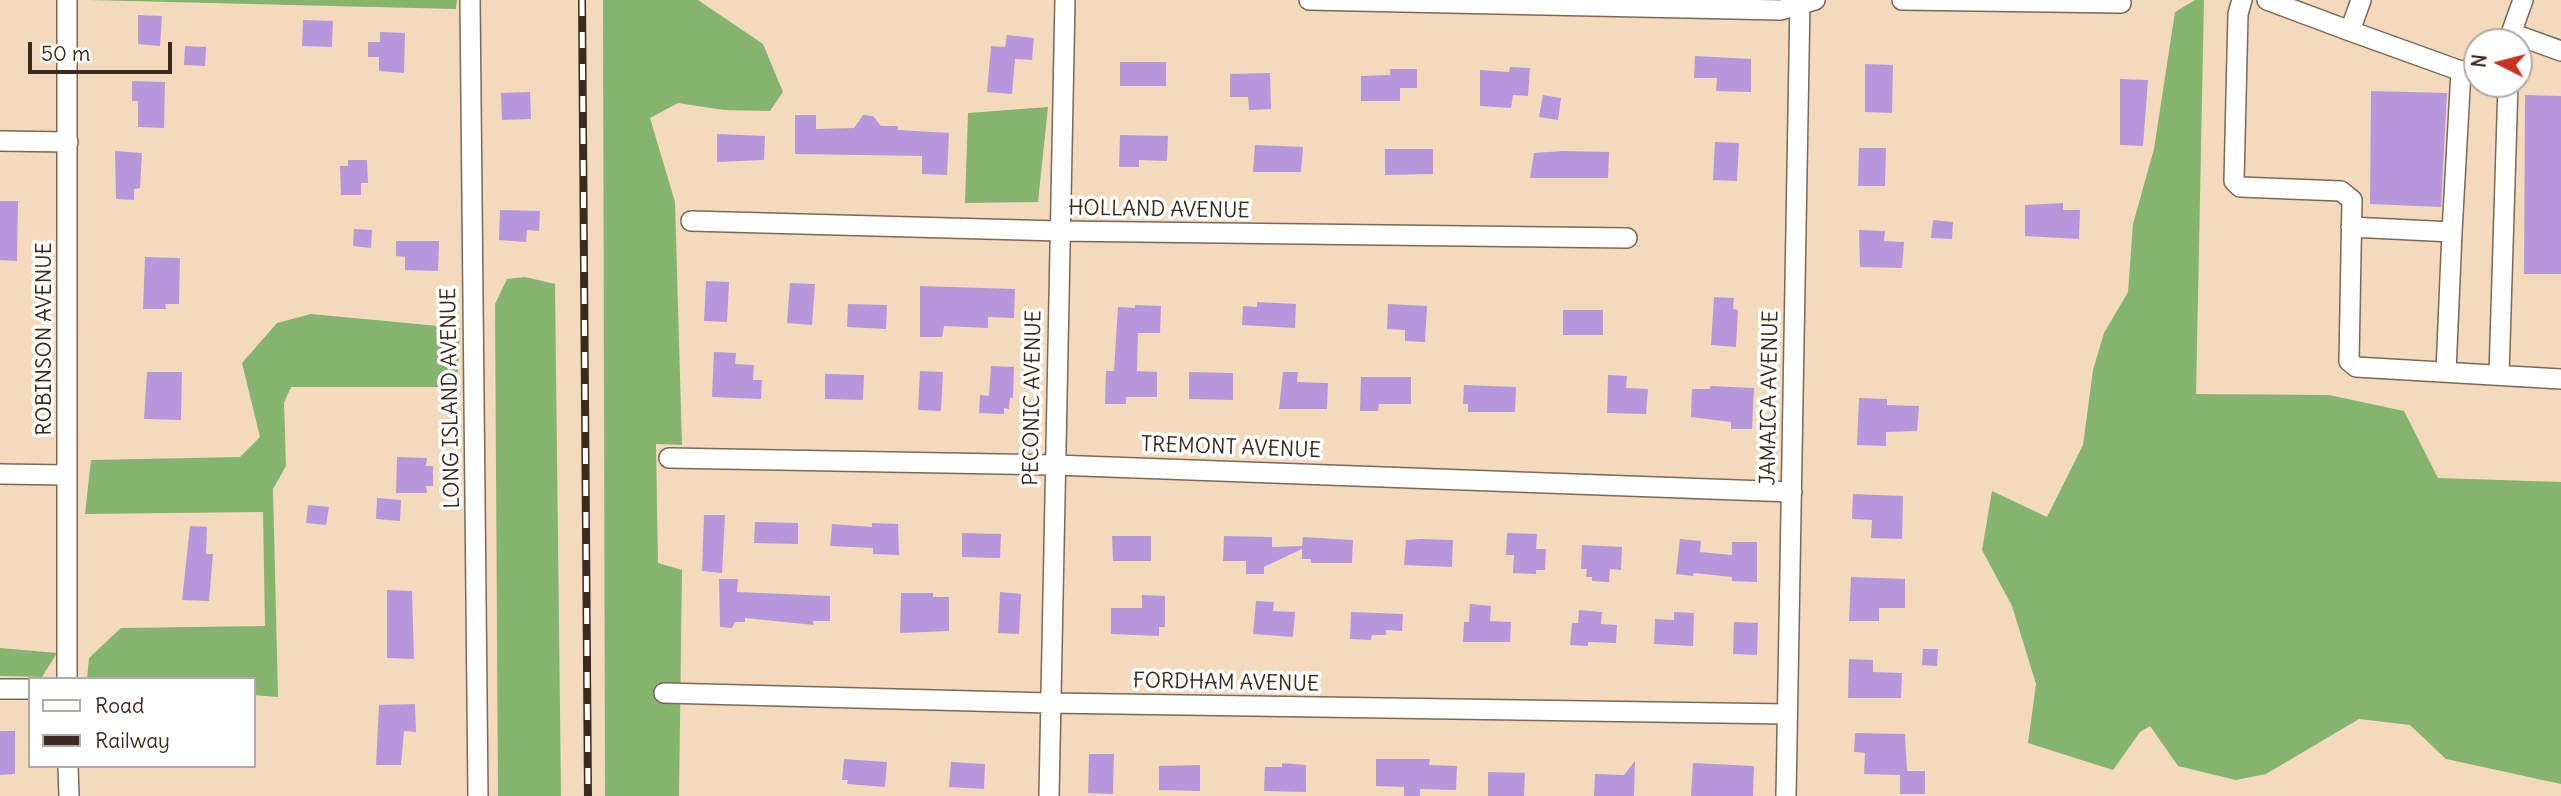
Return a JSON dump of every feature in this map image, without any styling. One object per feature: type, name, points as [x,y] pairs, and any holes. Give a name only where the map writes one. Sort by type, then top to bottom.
[{"type":"street","name":"ROBINSON AVENUE","points":[[66,0],[67,677]]},
{"type":"street","name":"LONG ISLAND AVENUE","points":[[470,0],[478,796]]},
{"type":"street","name":"PECONIC AVENUE","points":[[1049,796],[1065,0]]},
{"type":"street","points":[[1309,0],[1781,10],[1805,1]]},
{"type":"street","points":[[1902,0],[2121,2]]},
{"type":"street","points":[[2242,0],[2238,15],[2234,181],[2240,187],[2341,191],[2351,200],[2349,361],[2356,367],[2561,379]]},
{"type":"street","points":[[2267,0],[2463,68]]},
{"type":"street","points":[[2350,31],[2361,0]]},
{"type":"street","points":[[2513,28],[2523,0]]},
{"type":"street","name":"JAMAICA AVENUE","points":[[1786,796],[1805,1]]},
{"type":"street","points":[[2533,43],[2561,51]]},
{"type":"street","points":[[2446,372],[2452,232],[2466,98]]},
{"type":"street","points":[[2498,375],[2508,98]]},
{"type":"street","points":[[0,141],[68,142]]},
{"type":"street","name":"HOLLAND AVENUE","points":[[691,221],[1059,231],[1627,238]]},
{"type":"street","points":[[2351,227],[2452,232]]},
{"type":"street","name":"TREMONT AVENUE","points":[[669,458],[1055,465],[1792,492]]},
{"type":"street","points":[[0,474],[67,475]]},
{"type":"street","points":[[0,690],[28,690]]},
{"type":"street","name":"FORDHAM AVENUE","points":[[664,693],[1050,703],[1787,714]]},
{"type":"street","points":[[68,768],[69,796]]},
{"type":"green space","points":[[88,0],[457,0],[456,9]]},
{"type":"green space","points":[[603,0],[698,0],[763,44],[783,92],[770,111],[724,110],[678,103],[650,118],[675,202],[682,445],[656,444],[658,563],[682,570],[679,796],[605,796]]},
{"type":"green space","points":[[2195,0],[2204,0],[2196,394],[2329,395],[2404,411],[2438,478],[2561,482],[2561,784],[2446,759],[2410,725],[2359,719],[2266,774],[2236,780],[2178,766],[2150,726],[2140,732],[2113,770],[2028,743],[2036,684],[2012,606],[1982,550],[1992,491],[2047,517],[2083,445],[2093,370],[2104,333],[2128,292],[2133,224],[2154,149],[2175,12]]},
{"type":"green space","points":[[1048,107],[1038,202],[965,203],[968,113]]},
{"type":"green space","points":[[525,277],[555,284],[561,796],[498,796],[495,304],[507,279]]},
{"type":"green space","points":[[311,314],[460,328],[457,387],[291,387],[284,403],[286,466],[273,489],[278,697],[256,695],[256,677],[87,677],[89,658],[121,628],[265,626],[263,512],[85,514],[91,460],[240,457],[260,437],[242,363],[277,323]]},
{"type":"green space","points":[[0,648],[57,653],[42,677],[0,676]]},
{"type":"building","points":[[138,15],[162,16],[160,46],[138,44]]},
{"type":"building","points":[[303,20],[333,21],[332,47],[302,46]]},
{"type":"building","points":[[380,32],[405,33],[404,73],[379,71],[379,57],[368,57],[368,42],[380,42]]},
{"type":"building","points":[[1007,35],[1034,38],[1032,60],[1015,59],[1012,94],[987,92],[991,46],[1005,47]]},
{"type":"building","points":[[185,46],[206,47],[205,66],[184,65]]},
{"type":"building","points":[[1695,56],[1751,59],[1751,92],[1716,91],[1717,78],[1694,78]]},
{"type":"building","points":[[1120,62],[1166,62],[1166,86],[1120,86]]},
{"type":"building","points":[[1865,64],[1893,65],[1892,113],[1865,112]]},
{"type":"building","points":[[1510,67],[1530,68],[1528,96],[1513,95],[1511,108],[1480,106],[1480,70],[1509,72]]},
{"type":"building","points":[[1390,69],[1417,69],[1417,88],[1400,88],[1400,101],[1361,101],[1361,76],[1390,75]]},
{"type":"building","points":[[1270,73],[1271,109],[1249,110],[1248,97],[1230,97],[1230,74]]},
{"type":"building","points":[[2120,79],[2148,80],[2143,146],[2120,145]]},
{"type":"building","points":[[132,81],[165,82],[164,128],[138,127],[138,101],[132,101]]},
{"type":"building","points":[[2371,91],[2447,93],[2441,207],[2370,204]]},
{"type":"building","points":[[530,92],[531,119],[502,120],[501,93]]},
{"type":"building","points":[[1543,95],[1561,98],[1558,120],[1539,117]]},
{"type":"building","points":[[2533,95],[2561,96],[2561,274],[2524,274],[2525,98],[2533,98]]},
{"type":"building","points":[[795,115],[816,115],[816,129],[854,128],[863,115],[873,116],[881,126],[898,126],[898,130],[949,133],[947,175],[922,174],[922,156],[795,154]]},
{"type":"building","points":[[717,134],[765,136],[764,160],[717,162]]},
{"type":"building","points":[[1120,135],[1168,136],[1167,161],[1139,160],[1139,167],[1119,167]]},
{"type":"building","points":[[1715,142],[1739,143],[1737,181],[1713,180]]},
{"type":"building","points":[[1255,145],[1303,147],[1301,172],[1253,172]]},
{"type":"building","points":[[1859,148],[1886,148],[1885,186],[1858,186]]},
{"type":"building","points":[[1385,149],[1433,149],[1433,174],[1385,175]]},
{"type":"building","points":[[115,151],[142,153],[140,188],[134,189],[134,200],[116,199]]},
{"type":"building","points":[[1609,152],[1608,178],[1530,178],[1534,153]]},
{"type":"building","points":[[348,160],[367,160],[368,183],[361,183],[361,195],[341,195],[340,166],[348,166]]},
{"type":"building","points":[[0,201],[18,201],[17,261],[0,260]]},
{"type":"building","points":[[2063,203],[2063,210],[2080,210],[2079,239],[2025,236],[2025,205]]},
{"type":"building","points":[[500,210],[540,211],[539,231],[527,230],[526,242],[499,240]]},
{"type":"building","points":[[1933,220],[1953,222],[1952,239],[1931,238]]},
{"type":"building","points":[[354,229],[372,230],[371,248],[353,246]]},
{"type":"building","points":[[1859,230],[1885,231],[1884,241],[1904,242],[1902,268],[1860,267]]},
{"type":"building","points":[[396,241],[439,241],[438,271],[405,270],[405,257],[396,256]]},
{"type":"building","points":[[145,257],[180,258],[179,304],[165,304],[166,309],[143,309]]},
{"type":"building","points":[[706,281],[729,282],[727,322],[704,321]]},
{"type":"building","points":[[790,283],[815,284],[812,325],[787,323]]},
{"type":"building","points":[[920,286],[1015,289],[1014,318],[988,317],[988,328],[944,326],[942,337],[920,337]]},
{"type":"building","points":[[1714,297],[1734,298],[1733,309],[1738,310],[1736,347],[1711,345]]},
{"type":"building","points":[[1257,302],[1296,304],[1295,328],[1242,325],[1243,306],[1257,307]]},
{"type":"building","points":[[848,304],[887,305],[886,329],[847,327]]},
{"type":"building","points":[[1388,304],[1427,306],[1425,342],[1405,341],[1405,330],[1387,329]]},
{"type":"building","points":[[1135,305],[1161,306],[1160,333],[1138,333],[1137,371],[1157,372],[1157,397],[1126,397],[1126,404],[1105,404],[1106,371],[1114,371],[1118,307],[1135,308]]},
{"type":"building","points":[[1563,310],[1603,310],[1603,335],[1563,335]]},
{"type":"building","points":[[714,352],[736,353],[735,364],[754,365],[753,380],[762,380],[761,399],[712,397]]},
{"type":"building","points":[[991,366],[1014,367],[1013,398],[1010,398],[1009,409],[1004,408],[1004,414],[979,413],[980,395],[989,396]]},
{"type":"building","points":[[920,371],[943,372],[941,411],[918,410]]},
{"type":"building","points":[[147,372],[182,372],[181,420],[144,419]]},
{"type":"building","points":[[1189,372],[1233,373],[1233,400],[1189,399]]},
{"type":"building","points":[[1283,372],[1298,372],[1297,382],[1328,383],[1327,409],[1279,409]]},
{"type":"building","points":[[825,374],[864,375],[863,400],[825,399]]},
{"type":"building","points":[[1608,375],[1627,376],[1626,388],[1648,389],[1646,414],[1607,413]]},
{"type":"building","points":[[1361,377],[1411,377],[1411,404],[1379,404],[1378,411],[1360,411]]},
{"type":"building","points":[[1464,385],[1516,387],[1515,412],[1468,412],[1468,404],[1463,404]]},
{"type":"building","points":[[1710,386],[1754,388],[1752,429],[1731,429],[1731,422],[1691,417],[1692,389],[1710,389]]},
{"type":"building","points":[[1859,398],[1887,399],[1887,405],[1919,406],[1917,431],[1886,432],[1886,446],[1857,445]]},
{"type":"building","points":[[397,457],[427,458],[426,466],[433,466],[433,486],[426,486],[427,493],[396,493]]},
{"type":"building","points":[[1853,494],[1903,496],[1902,539],[1871,538],[1872,520],[1852,519]]},
{"type":"building","points":[[377,498],[401,500],[400,521],[376,519]]},
{"type":"building","points":[[308,505],[329,507],[326,525],[306,523]]},
{"type":"building","points":[[704,515],[725,515],[722,573],[702,571]]},
{"type":"building","points":[[755,522],[798,523],[798,544],[754,543]]},
{"type":"building","points":[[872,523],[898,524],[899,555],[873,554],[873,548],[830,546],[832,524],[872,527]]},
{"type":"building","points":[[190,526],[207,527],[206,554],[213,554],[209,601],[182,600]]},
{"type":"building","points":[[962,533],[1001,534],[1000,558],[962,557]]},
{"type":"building","points":[[1507,533],[1537,534],[1536,549],[1546,549],[1545,570],[1536,570],[1536,574],[1513,573],[1514,555],[1506,555]]},
{"type":"building","points":[[1112,536],[1151,536],[1151,561],[1113,561]]},
{"type":"building","points":[[1224,536],[1272,537],[1272,547],[1302,546],[1303,537],[1353,540],[1352,563],[1311,563],[1311,559],[1302,559],[1302,549],[1264,567],[1264,574],[1246,574],[1246,561],[1223,561]]},
{"type":"building","points":[[1680,539],[1701,541],[1700,552],[1732,555],[1732,542],[1757,542],[1757,582],[1732,581],[1732,577],[1694,573],[1693,576],[1676,574]]},
{"type":"building","points":[[1406,540],[1453,540],[1452,567],[1404,565]]},
{"type":"building","points":[[1582,545],[1622,547],[1621,570],[1610,569],[1609,582],[1592,581],[1592,577],[1586,577],[1587,569],[1581,569]]},
{"type":"building","points":[[1851,577],[1905,579],[1905,608],[1879,608],[1879,621],[1849,621]]},
{"type":"building","points":[[719,579],[738,579],[737,592],[830,596],[830,621],[813,621],[814,625],[745,618],[745,622],[735,622],[732,628],[720,627]]},
{"type":"building","points":[[387,590],[412,591],[414,659],[387,658]]},
{"type":"building","points":[[1000,592],[1021,594],[1019,634],[998,633]]},
{"type":"building","points":[[901,593],[933,593],[933,597],[949,597],[949,631],[900,633]]},
{"type":"building","points":[[1142,595],[1165,596],[1165,627],[1159,627],[1159,636],[1111,634],[1111,608],[1142,608]]},
{"type":"building","points":[[1256,601],[1274,602],[1273,611],[1295,612],[1293,637],[1253,634]]},
{"type":"building","points":[[1470,604],[1491,606],[1490,621],[1511,622],[1510,642],[1463,642],[1464,622],[1469,622]]},
{"type":"building","points":[[1579,610],[1602,612],[1601,624],[1617,625],[1616,643],[1588,642],[1588,646],[1570,645],[1572,623],[1578,623]]},
{"type":"building","points":[[1351,612],[1403,614],[1402,631],[1386,630],[1386,635],[1372,635],[1371,640],[1350,639]]},
{"type":"building","points":[[1674,612],[1694,613],[1693,646],[1654,644],[1655,619],[1674,620]]},
{"type":"building","points":[[1734,622],[1758,623],[1757,655],[1733,654]]},
{"type":"building","points":[[1923,649],[1938,649],[1937,666],[1922,665]]},
{"type":"building","points":[[1849,659],[1873,660],[1873,672],[1902,673],[1901,698],[1848,698]]},
{"type":"building","points":[[415,704],[416,732],[404,731],[401,765],[376,765],[379,705]]},
{"type":"building","points":[[0,731],[15,731],[15,774],[0,775]]},
{"type":"building","points":[[1855,733],[1905,734],[1907,771],[1925,771],[1925,794],[1900,794],[1900,775],[1864,774],[1865,753],[1854,752]]},
{"type":"building","points":[[1089,754],[1114,754],[1113,794],[1088,793]]},
{"type":"building","points":[[844,759],[887,762],[885,787],[847,784],[848,780],[842,780]]},
{"type":"building","points":[[1376,759],[1430,759],[1429,765],[1457,766],[1456,790],[1420,789],[1420,796],[1404,796],[1404,787],[1376,786]]},
{"type":"building","points":[[1635,761],[1634,796],[1594,796],[1595,774],[1624,775]]},
{"type":"building","points":[[951,762],[985,764],[984,789],[949,787]]},
{"type":"building","points":[[1282,763],[1306,765],[1306,792],[1264,791],[1265,767],[1282,767]]},
{"type":"building","points":[[1693,763],[1754,766],[1753,796],[1691,796]]},
{"type":"building","points":[[1200,765],[1200,791],[1159,790],[1159,766]]},
{"type":"building","points":[[1488,772],[1525,773],[1524,796],[1488,796]]},
{"type":"railway","points":[[582,0],[588,796]]}]
